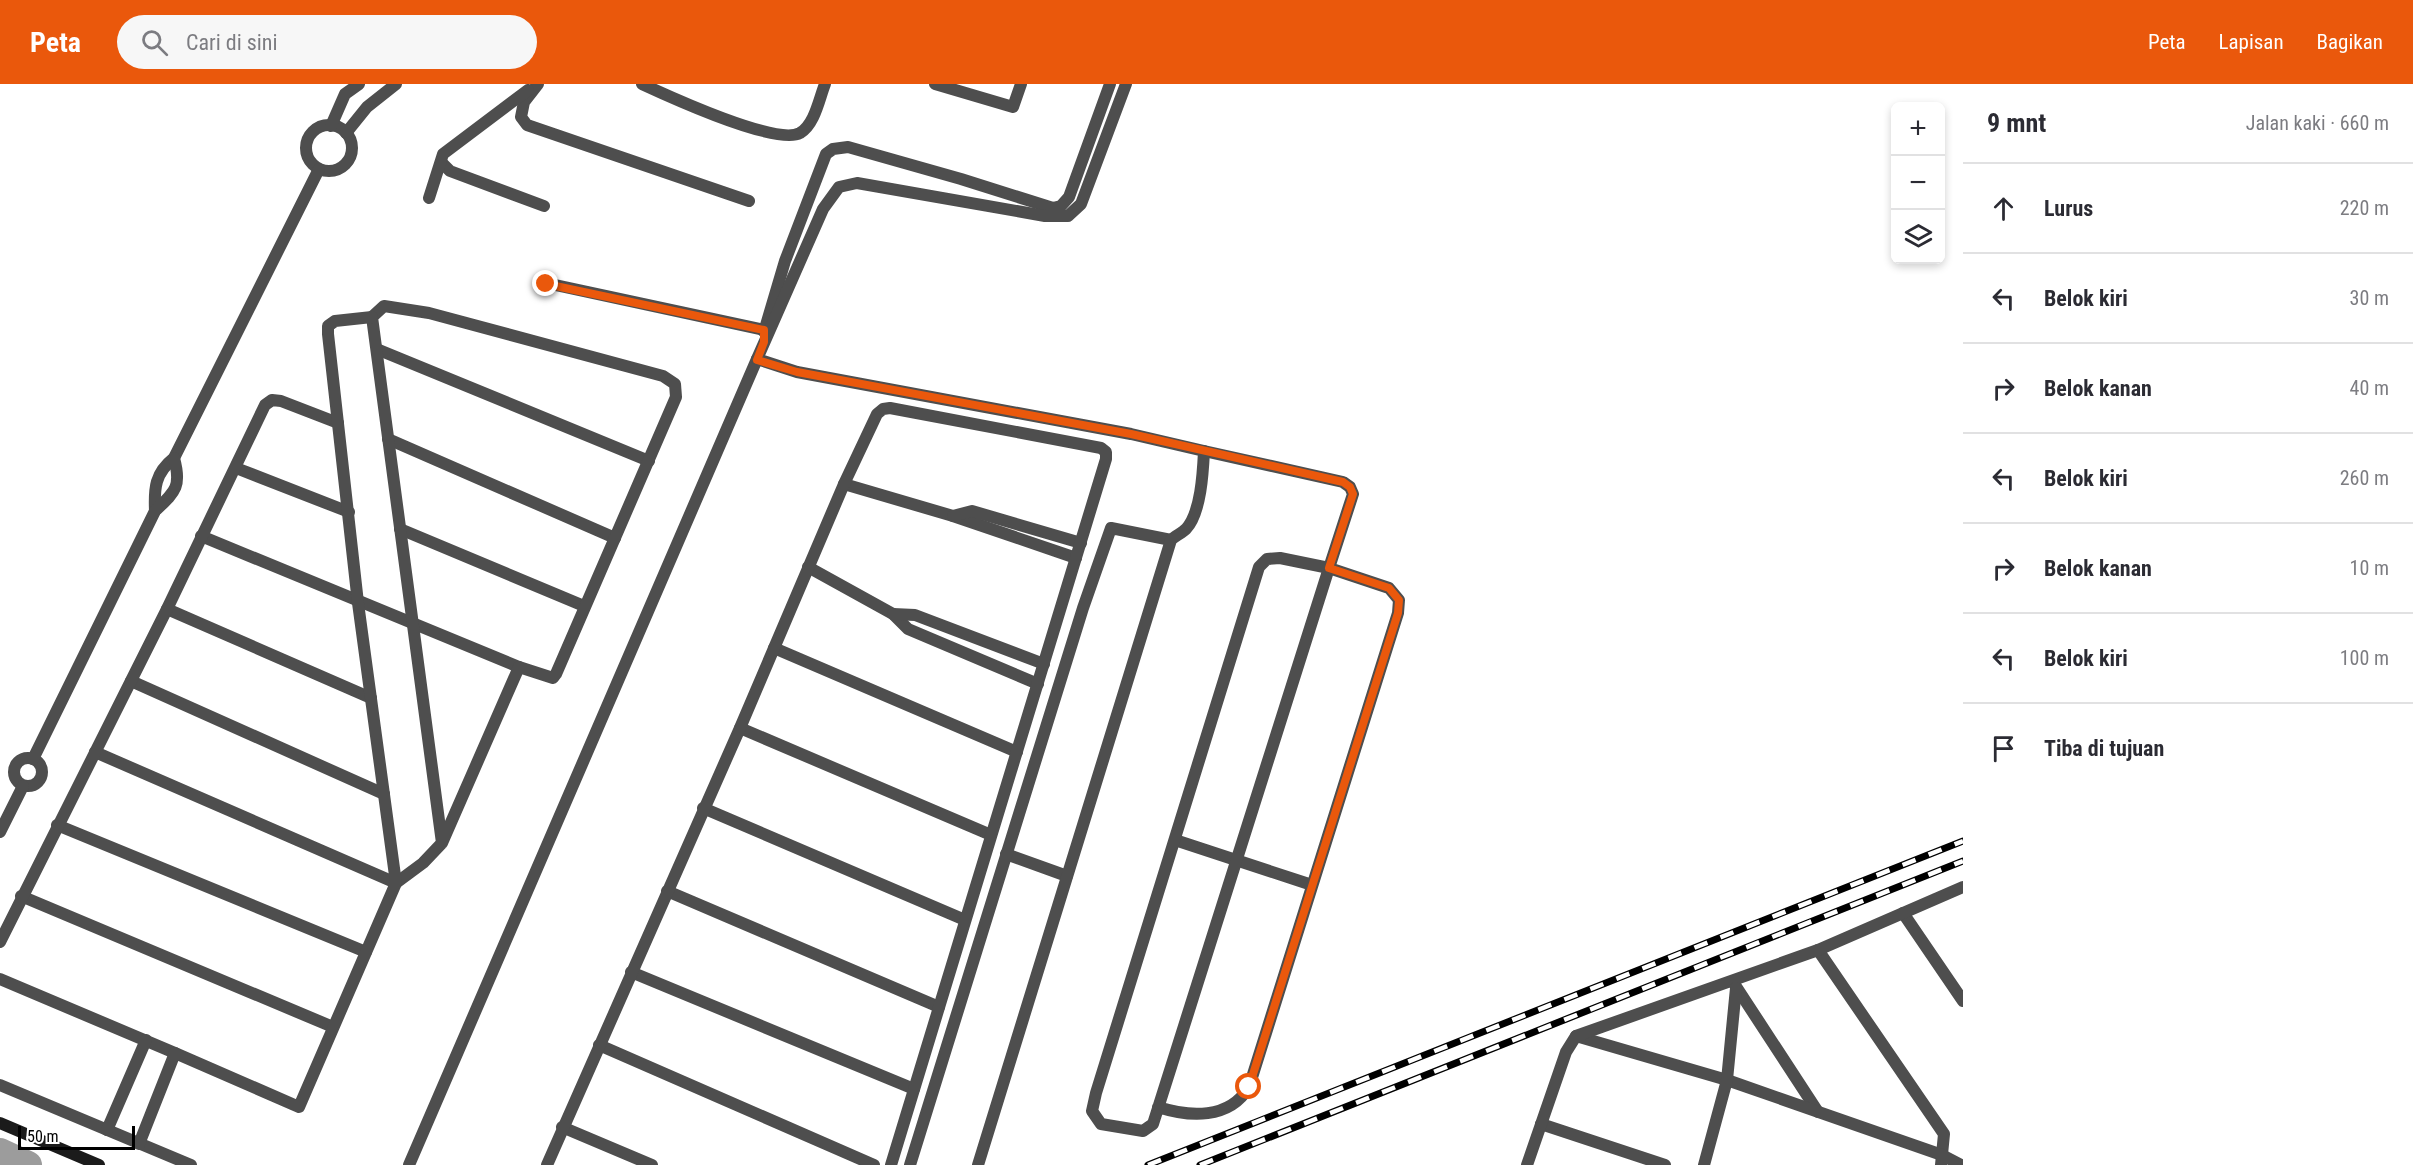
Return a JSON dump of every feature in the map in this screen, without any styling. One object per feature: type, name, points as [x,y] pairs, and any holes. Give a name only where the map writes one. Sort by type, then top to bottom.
[{"type":"street","points":[[331,126],[345,94],[359,84]]},
{"type":"street","points":[[346,133],[367,107],[396,84]]},
{"type":"street","points":[[429,198],[443,154],[537,84]]},
{"type":"street","points":[[537,84],[524,102],[521,117],[527,125],[749,201]]},
{"type":"street","points":[[642,84],[736,124],[777,134],[797,135],[806,128],[812,118],[825,84]]},
{"type":"street","points":[[935,84],[1013,107],[1021,84]]},
{"type":"street","points":[[409,1165],[757,360],[785,261],[826,154],[833,149],[848,147],[1053,208],[1061,206],[1068,197],[1110,84]]},
{"type":"street","points":[[764,336],[823,209],[839,187],[856,183],[1045,216],[1068,216],[1081,204],[1126,84]]},
{"type":"street","points":[[331,126],[346,133],[351,141],[350,159],[336,170],[318,169],[306,153],[307,142],[312,133],[320,127],[331,126]]},
{"type":"street","points":[[441,162],[450,171],[544,206]]},
{"type":"street","points":[[154,511],[154,488],[158,475],[174,458],[318,169]]},
{"type":"street","points":[[546,284],[764,336]]},
{"type":"street","points":[[201,536],[358,603],[519,667],[553,678],[676,397],[675,384],[663,376],[429,313],[384,306],[372,317],[335,321],[328,326],[358,603],[396,883]]},
{"type":"street","points":[[372,317],[379,350],[388,439],[442,843]]},
{"type":"street","points":[[379,350],[649,461]]},
{"type":"street","points":[[757,360],[797,372],[1120,432],[1343,482],[1350,487],[1353,494],[1329,568],[1237,860],[1158,1107],[1153,1124],[1143,1131],[1101,1124],[1092,1111],[1259,567],[1268,559],[1280,558],[1329,568],[1389,588],[1399,600],[1398,613],[1244,1095],[1202,1116],[1182,1115],[1158,1107]]},
{"type":"street","points":[[0,942],[21,896],[167,609],[265,405],[272,400],[281,401],[338,423]]},
{"type":"street","points":[[547,1165],[740,728],[844,484],[877,414],[883,409],[1101,448],[1106,452],[1106,459],[1081,543],[891,1165]]},
{"type":"street","points":[[388,439],[615,538]]},
{"type":"street","points":[[978,1165],[1171,540],[1187,528],[1197,505],[1203,476],[1204,451]]},
{"type":"street","points":[[33,759],[154,511],[171,496],[179,482],[174,458]]},
{"type":"street","points":[[236,468],[349,512]]},
{"type":"street","points":[[844,484],[953,516],[1076,558]]},
{"type":"street","points":[[953,516],[972,511],[1081,543]]},
{"type":"street","points":[[910,1165],[1006,854],[1111,528],[1171,540]]},
{"type":"street","points":[[400,529],[584,606]]},
{"type":"street","points":[[808,567],[893,614],[908,629],[1038,684]]},
{"type":"street","points":[[167,609],[371,698]]},
{"type":"street","points":[[893,614],[915,615],[1044,664]]},
{"type":"street","points":[[774,648],[1017,752]]},
{"type":"street","points":[[0,979],[299,1107],[396,883],[423,863],[442,843],[519,667]]},
{"type":"street","points":[[131,681],[384,794]]},
{"type":"street","points":[[740,728],[991,835]]},
{"type":"street","points":[[95,752],[396,883]]},
{"type":"street","points":[[22,759],[33,759],[41,767],[41,778],[34,785],[23,786],[15,778],[15,767],[22,759]]},
{"type":"street","points":[[0,832],[23,786]]},
{"type":"street","points":[[703,808],[966,920]]},
{"type":"street","points":[[57,825],[366,952]]},
{"type":"street","points":[[1175,840],[1312,885]]},
{"type":"street","points":[[1006,854],[1067,876]]},
{"type":"street","points":[[1527,1165],[1566,1052],[1576,1036],[1734,983],[1818,950],[1963,887]]},
{"type":"street","points":[[667,891],[939,1007]]},
{"type":"street","points":[[21,896],[333,1027]]},
{"type":"street","points":[[1903,913],[1963,1000]]},
{"type":"street","points":[[1818,950],[1944,1134],[1942,1160]]},
{"type":"street","points":[[631,972],[914,1089]]},
{"type":"street","points":[[1704,1165],[1726,1080],[1734,983]]},
{"type":"street","points":[[1734,983],[1818,1112]]},
{"type":"street","points":[[1576,1036],[1726,1080],[1961,1165]]},
{"type":"street","points":[[107,1130],[146,1040]]},
{"type":"street","points":[[599,1045],[874,1165]]},
{"type":"street","points":[[139,1144],[175,1053]]},
{"type":"street","points":[[0,1085],[191,1165]]},
{"type":"street","points":[[0,1123],[99,1165]]},
{"type":"street","points":[[1541,1124],[1665,1165]]},
{"type":"street","points":[[562,1127],[652,1165]]},
{"type":"waterway","points":[[0,1152],[28,1165]]},
{"type":"railway","points":[[1148,1165],[1963,841]]},
{"type":"railway","points":[[1200,1165],[1963,861]]},
{"type":"route","points":[[546,284],[764,330],[764,342],[757,360],[797,372],[1131,434],[1343,482],[1350,487],[1353,494],[1329,568],[1389,588],[1399,600],[1398,613],[1249,1087]]}]
